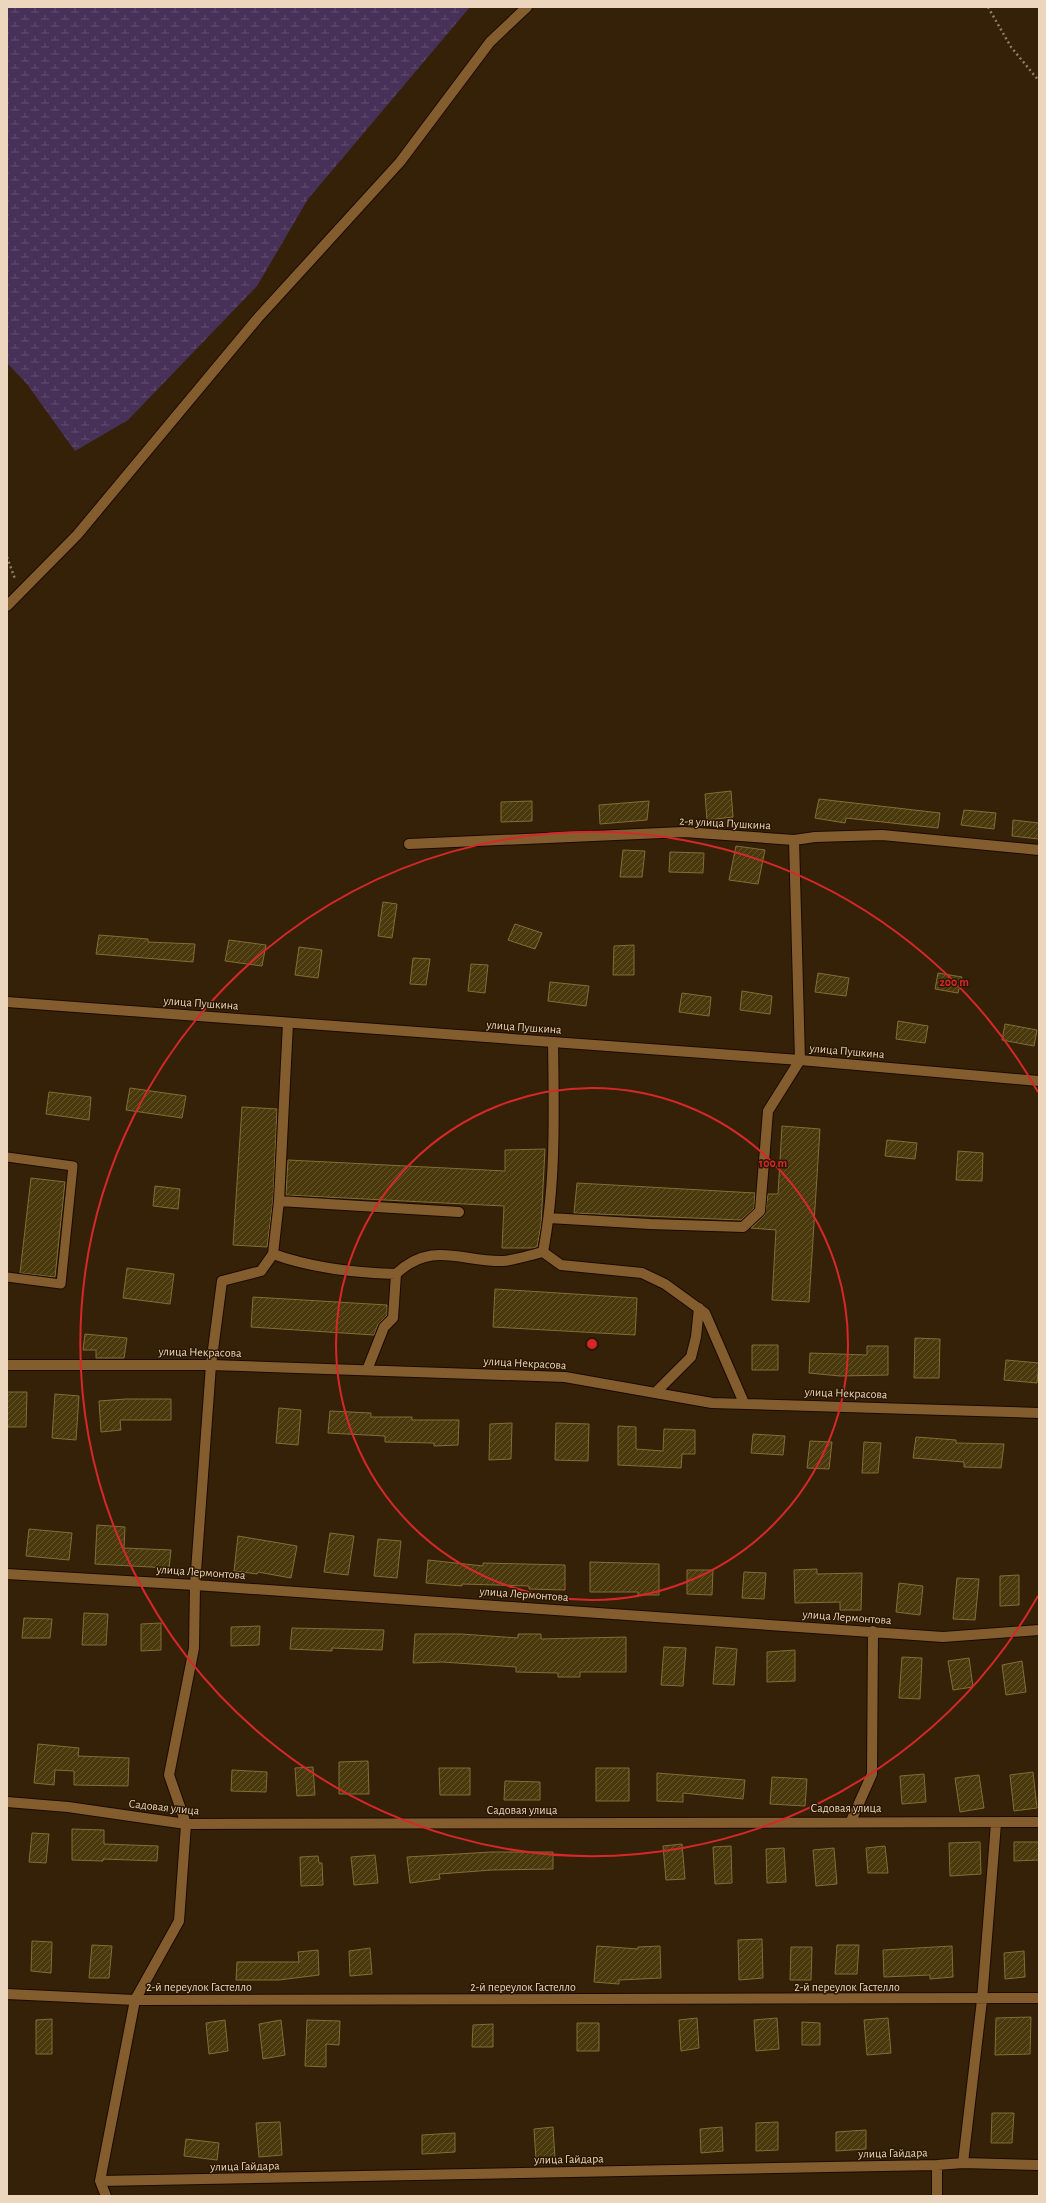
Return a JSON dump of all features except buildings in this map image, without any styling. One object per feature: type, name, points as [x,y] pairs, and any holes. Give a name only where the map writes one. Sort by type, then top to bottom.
[{"type":"street","points":[[7,606],[77,535],[257,319],[400,162],[490,42],[527,7]]},
{"type":"street","name":"2-я улица Пушкина","points":[[409,844],[684,832],[794,840],[815,837],[882,835],[1039,850]]},
{"type":"street","points":[[549,1218],[650,1224],[743,1227],[760,1211],[768,1111],[800,1060],[794,840]]},
{"type":"street","name":"улица Пушкина","points":[[7,1002],[800,1060],[1039,1081]]},
{"type":"street","points":[[106,2196],[100,2181],[135,2000],[179,1921],[186,1824],[169,1775],[194,1648],[195,1585],[211,1365],[222,1281],[261,1271],[273,1254],[280,1201],[288,1023]]},
{"type":"street","points":[[543,1252],[549,1218],[554,1094],[553,1042]]},
{"type":"street","points":[[280,1201],[459,1212]]},
{"type":"street","points":[[367,1370],[384,1327],[393,1318],[396,1274],[408,1262],[429,1255],[504,1261],[543,1252],[561,1265],[642,1273],[665,1284],[699,1308],[705,1313],[744,1403]]},
{"type":"street","points":[[273,1254],[295,1262],[360,1273],[396,1274]]},
{"type":"street","points":[[655,1393],[691,1356],[696,1337],[699,1308]]},
{"type":"street","name":"улица Некрасова","points":[[7,1365],[211,1365],[564,1377],[712,1403],[1039,1412]]},
{"type":"street","name":"улица Лермонтова","points":[[7,1574],[195,1585],[943,1637],[1039,1630]]},
{"type":"street","points":[[851,1821],[872,1774],[873,1631]]},
{"type":"street","name":"Садовая улица","points":[[7,1802],[68,1807],[186,1824],[851,1821],[996,1823],[1039,1822]]},
{"type":"street","points":[[963,2163],[982,2000],[996,1823]]},
{"type":"street","name":"2-й переулок Гастелло","points":[[7,1994],[135,2000],[982,2000],[1039,1998]]},
{"type":"street","name":"улица Гайдара","points":[[100,2181],[937,2166],[963,2163],[1039,2165]]},
{"type":"street","points":[[937,2166],[938,2196]]},
{"type":"lane","points":[[7,1156],[73,1166],[61,1284],[7,1277]]},
{"type":"path","points":[[988,7],[1011,47],[1039,80]]},
{"type":"path","points":[[7,557],[20,592]]},
{"type":"green space","points":[[7,7],[470,7],[308,199],[257,286],[128,420],[75,451],[27,384],[7,363]]}]
